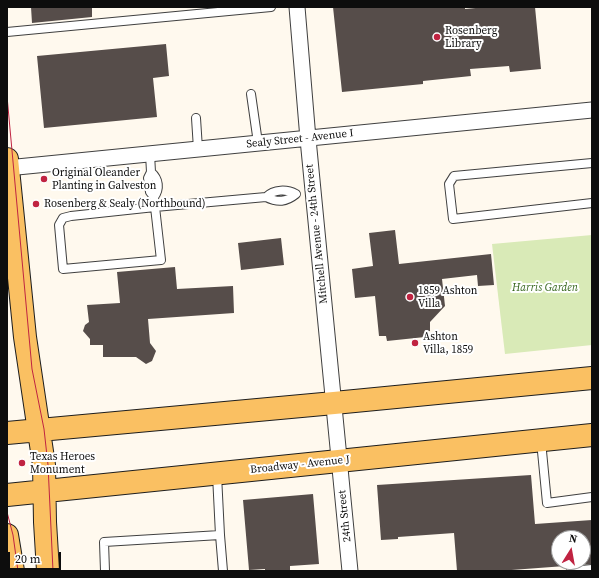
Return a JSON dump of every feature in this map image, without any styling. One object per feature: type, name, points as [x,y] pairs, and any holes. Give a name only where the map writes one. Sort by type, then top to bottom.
[{"type":"main road","points":[[7,165],[25,337],[29,369],[40,429],[44,465],[48,571]]},
{"type":"main road","points":[[7,432],[592,378]]},
{"type":"main road","name":"Broadway - Avenue J","points":[[7,495],[592,435]]},
{"type":"street","name":"Mitchell Avenue - 24th Street","points":[[297,7],[308,139],[305,193],[334,403],[339,461]]},
{"type":"street","name":"Sealy Street - Avenue I","points":[[7,165],[150,154],[592,110]]},
{"type":"street","name":"24th Street","points":[[339,461],[350,571]]},
{"type":"lane","points":[[7,32],[271,7]]},
{"type":"lane","points":[[251,94],[258,143]]},
{"type":"lane","points":[[196,118],[198,149]]},
{"type":"lane","points":[[150,154],[151,172],[156,177],[158,188],[158,192],[154,197],[155,206],[161,260],[63,269],[59,226],[63,218],[155,206],[266,197],[274,202],[289,200],[305,193]]},
{"type":"lane","points":[[592,163],[454,176],[449,184],[453,219],[592,203]]},
{"type":"lane","points":[[541,440],[547,504],[592,497]]},
{"type":"lane","points":[[217,474],[220,535],[224,571]]},
{"type":"lane","points":[[105,571],[104,542],[220,535]]},
{"type":"lane","points":[[571,571],[592,569]]},
{"type":"green space","name":"Harris Garden","points":[[592,235],[592,345],[505,354],[492,244]]},
{"type":"building","points":[[31,7],[92,7],[92,17],[32,23]]},
{"type":"building","name":"Rosenberg Library","points":[[333,7],[465,7],[465,9],[486,7],[535,7],[541,69],[510,72],[509,66],[470,69],[471,76],[423,81],[423,84],[342,92]]},
{"type":"building","points":[[166,44],[169,76],[153,78],[157,117],[44,128],[37,56]]},
{"type":"building","name":"1859 Ashton Villa","points":[[395,230],[399,264],[491,254],[494,285],[478,286],[477,275],[442,279],[445,306],[430,322],[430,331],[425,332],[425,337],[387,341],[386,336],[379,336],[375,296],[355,298],[352,269],[373,266],[369,233]]},
{"type":"building","points":[[281,238],[284,265],[241,270],[238,243]]},
{"type":"building","points":[[175,267],[177,289],[233,286],[234,313],[148,319],[150,343],[156,351],[152,361],[146,364],[136,357],[103,357],[103,345],[90,345],[90,339],[83,331],[85,325],[89,322],[87,305],[120,303],[117,272]]},
{"type":"building","points":[[531,475],[535,524],[592,520],[592,564],[591,530],[551,530],[551,567],[498,571],[457,571],[454,533],[398,537],[398,539],[381,540],[377,485]]},
{"type":"building","points":[[313,494],[319,564],[290,566],[290,571],[265,571],[265,569],[249,570],[243,500]]},
{"type":"tram line","points":[[7,96],[32,369],[44,429],[48,465],[53,571]]},
{"type":"tram line","points":[[7,512],[13,535],[18,571]]},
{"type":"place","name":"Rosenberg Library","points":[[437,37]]},
{"type":"place","name":"Original Oleander Planting in Galveston","points":[[44,179]]},
{"type":"place","name":"Rosenberg & Sealy (Northbound)","points":[[36,204]]},
{"type":"place","name":"1859 Ashton Villa","points":[[410,297]]},
{"type":"place","name":"Ashton Villa, 1859","points":[[415,343]]},
{"type":"place","name":"Texas Heroes Monument","points":[[22,463]]}]
